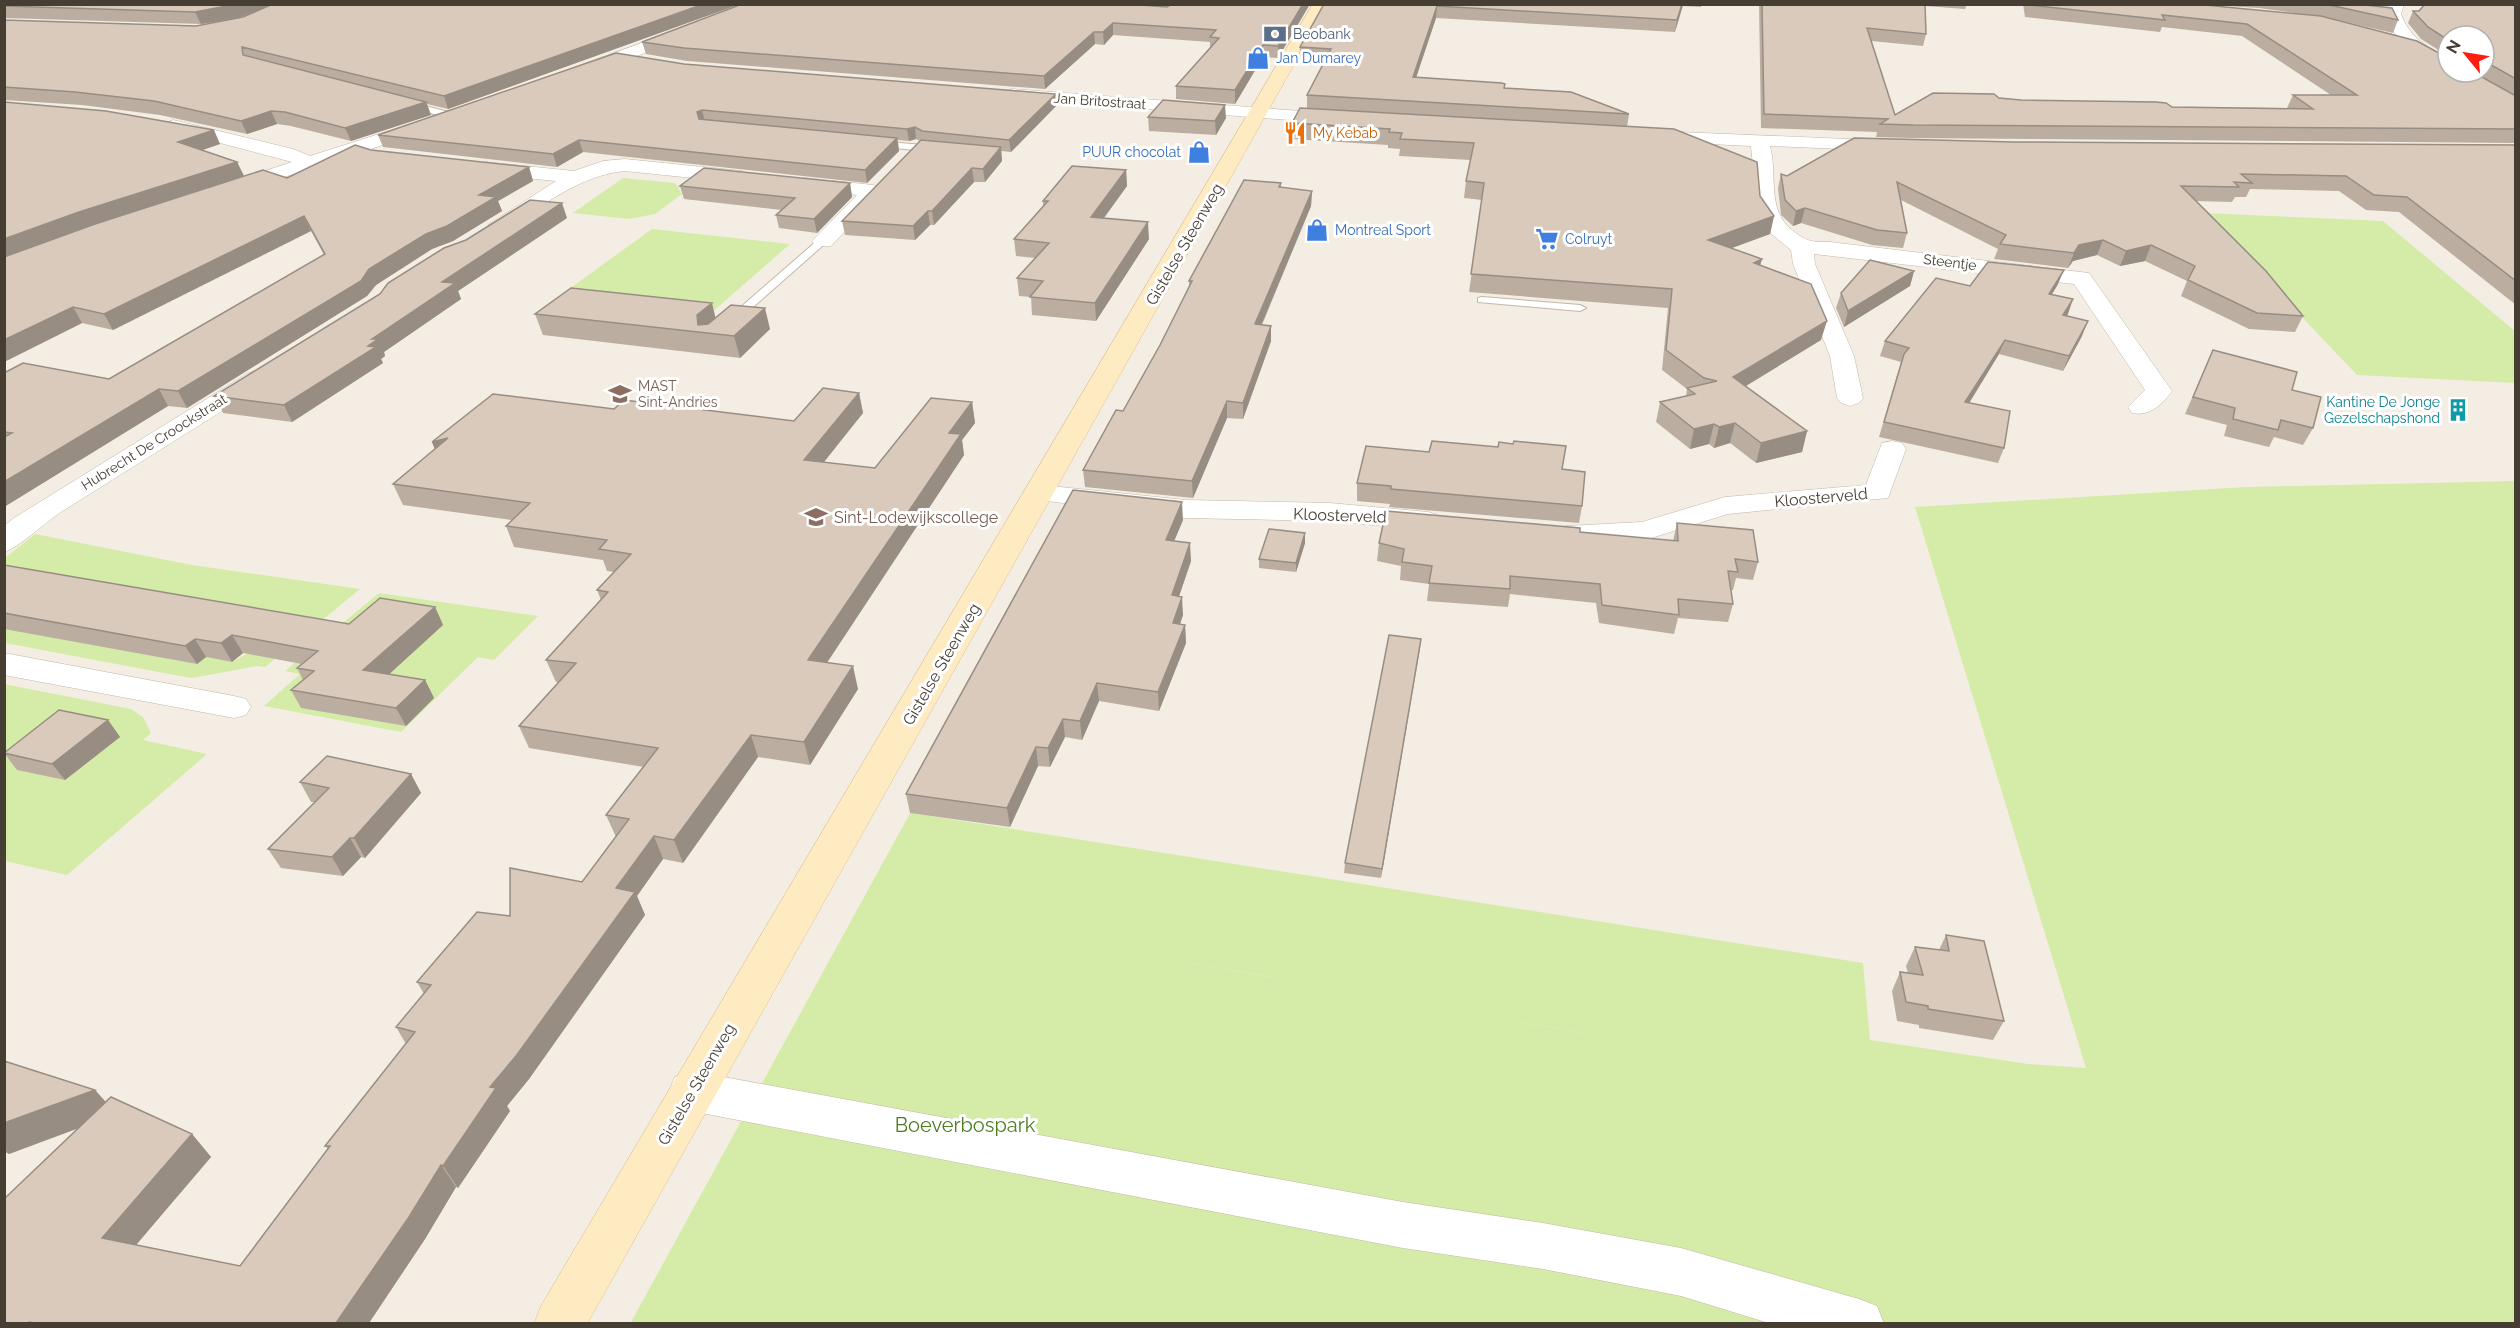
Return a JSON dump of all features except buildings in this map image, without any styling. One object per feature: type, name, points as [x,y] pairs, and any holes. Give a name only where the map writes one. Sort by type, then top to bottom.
[{"type":"main road","name":"Gistelse Steenweg","points":[[559,1323],[691,1091],[1041,493],[1321,4]]},
{"type":"street","points":[[572,74],[763,4]]},
{"type":"street","points":[[2391,12],[2398,28],[2417,47],[2436,59]]},
{"type":"street","points":[[2385,37],[2417,47]]},
{"type":"street","points":[[619,57],[653,64]]},
{"type":"street","name":"Jan Britostraat","points":[[994,93],[1356,120]]},
{"type":"street","points":[[213,194],[475,109]]},
{"type":"street","points":[[155,122],[275,150],[310,163]]},
{"type":"street","points":[[1636,136],[1759,142],[1905,145]]},
{"type":"street","points":[[1759,142],[1764,157],[1766,212],[1773,223],[1803,248],[1804,264],[1842,356],[1850,398]]},
{"type":"street","points":[[903,162],[917,147]]},
{"type":"street","points":[[357,149],[390,158]]},
{"type":"street","points":[[481,236],[576,177],[603,167],[625,165],[767,180]]},
{"type":"street","points":[[462,166],[576,177]]},
{"type":"street","points":[[823,241],[888,176]]},
{"type":"street","points":[[790,182],[873,191]]},
{"type":"street","name":"Steentje","points":[[1803,248],[1830,248],[2081,278],[2159,391],[2141,406]]},
{"type":"street","name":"Hubrecht De Croockstraat","points":[[4,543],[24,524],[51,506],[270,369]]},
{"type":"street","name":"Kloosterveld","points":[[1539,533],[1602,535],[1645,531],[1725,506],[1878,492],[1892,448]]},
{"type":"street","name":"Kloosterveld","points":[[1041,493],[1186,509],[1330,512],[1457,524]]},
{"type":"street","points":[[4,664],[234,707]]},
{"type":"street","points":[[691,1091],[1403,1225],[1543,1246],[1681,1272],[1859,1323]]},
{"type":"lane","points":[[397,101],[454,116]]},
{"type":"lane","points":[[872,143],[951,151]]},
{"type":"lane","points":[[725,326],[823,241]]},
{"type":"lane","points":[[1482,300],[1580,308]]},
{"type":"green space","points":[[623,178],[675,183],[682,194],[655,214],[629,219],[573,213]]},
{"type":"green space","points":[[2203,213],[2383,221],[2515,331],[2515,383],[2357,375]]},
{"type":"green space","points":[[652,229],[790,244],[711,313],[558,297]]},
{"type":"green space","name":"Boeverbospark","points":[[2515,481],[2515,1323],[630,1324],[914,806],[911,813],[1863,963],[1870,1040],[2028,1064],[2086,1068],[1915,507],[2247,487]],"holes":[[[1186,962],[1187,962],[1693,1053]]]},
{"type":"green space","points":[[35,534],[192,565],[360,589],[265,667],[258,666],[192,678],[5,643],[5,558]],"holes":[[[290,630],[232,662],[206,657],[196,664],[166,658]]]},
{"type":"green space","points":[[379,593],[538,616],[494,660],[478,657],[401,732],[264,706],[300,674],[285,671]],"holes":[[[443,625],[364,697],[337,661]]]},
{"type":"green space","points":[[4,684],[131,709],[143,717],[151,733],[143,740],[207,754],[67,875],[5,861]]},
{"type":"place","name":"Beobank","points":[[1275,34]]},
{"type":"place","name":"Jan Dumarey","points":[[1258,58]]},
{"type":"place","name":"My Kebab","points":[[1295,133]]},
{"type":"place","name":"PUUR chocolat","points":[[1199,152]]},
{"type":"place","name":"Montreal Sport","points":[[1317,230]]},
{"type":"place","name":"Colruyt","points":[[1547,239]]},
{"type":"place","name":"MAST Sint-Andries","points":[[620,394]]},
{"type":"place","name":"Kantine De Jonge Gezelschapshond","points":[[2458,410]]},
{"type":"place","name":"Sint-Lodewijkscollege","points":[[816,517]]}]
